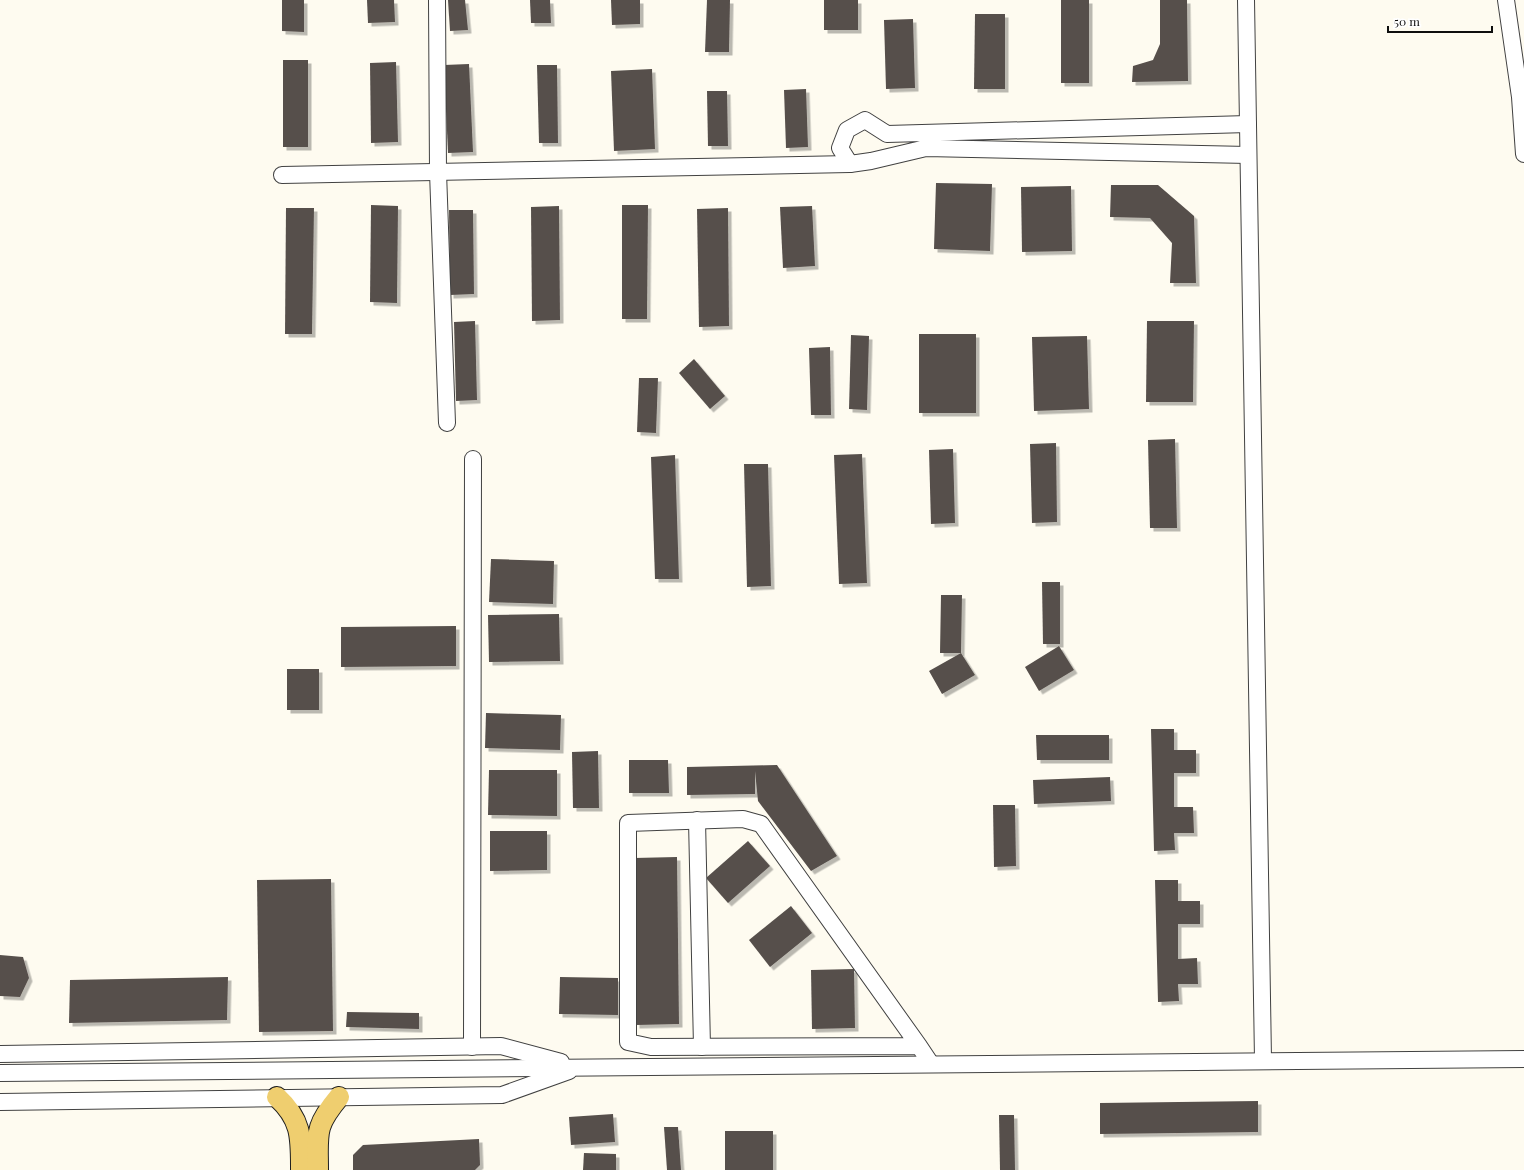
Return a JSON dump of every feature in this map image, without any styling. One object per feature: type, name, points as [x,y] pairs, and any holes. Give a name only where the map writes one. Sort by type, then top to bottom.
[{"type":"main road","points":[[277,1097],[287,1106],[298,1127],[301,1139],[301,1170]]},
{"type":"main road","points":[[318,1170],[319,1124],[324,1114],[339,1097]]},
{"type":"street","points":[[437,0],[438,172],[447,423]]},
{"type":"street","points":[[1246,0],[1263,1060]]},
{"type":"street","points":[[1506,0],[1520,97],[1524,154]]},
{"type":"street","points":[[850,164],[840,148],[847,130],[864,120],[887,134],[1248,124]]},
{"type":"street","points":[[282,176],[850,164],[871,162],[926,148],[1248,155]]},
{"type":"street","points":[[472,1047],[473,459]]},
{"type":"street","points":[[918,1046],[651,1047],[628,1042],[628,823],[743,819],[761,824],[931,1064]]},
{"type":"street","points":[[697,820],[702,1047]]},
{"type":"street","points":[[0,1054],[502,1046],[582,1067]]},
{"type":"street","points":[[0,1072],[1263,1060],[1524,1059]]},
{"type":"street","points":[[0,1102],[502,1095],[582,1067]]},
{"type":"building","points":[[282,0],[304,0],[304,32],[282,31]]},
{"type":"building","points":[[367,0],[394,0],[395,22],[368,23]]},
{"type":"building","points":[[448,0],[465,0],[468,30],[450,31]]},
{"type":"building","points":[[530,0],[550,0],[551,23],[531,23]]},
{"type":"building","points":[[611,0],[640,0],[640,24],[612,25]]},
{"type":"building","points":[[707,0],[730,0],[729,52],[705,52]]},
{"type":"building","points":[[824,0],[858,0],[858,30],[824,30]]},
{"type":"building","points":[[1061,0],[1089,0],[1089,83],[1061,83]]},
{"type":"building","points":[[1160,0],[1187,0],[1188,81],[1132,82],[1133,66],[1153,60],[1160,44]]},
{"type":"building","points":[[975,14],[1005,14],[1005,89],[974,89]]},
{"type":"building","points":[[913,19],[915,88],[886,89],[884,20]]},
{"type":"building","points":[[283,60],[308,60],[308,147],[283,147]]},
{"type":"building","points":[[396,62],[398,142],[371,143],[370,63]]},
{"type":"building","points":[[469,64],[473,152],[448,153],[444,65]]},
{"type":"building","points":[[537,65],[557,65],[558,143],[539,143]]},
{"type":"building","points":[[652,69],[655,149],[614,151],[611,71]]},
{"type":"building","points":[[806,89],[808,147],[786,148],[784,90]]},
{"type":"building","points":[[707,91],[727,91],[728,146],[708,146]]},
{"type":"building","points":[[936,183],[992,184],[990,251],[934,249]]},
{"type":"building","points":[[1111,185],[1158,185],[1194,216],[1196,283],[1170,283],[1172,243],[1150,218],[1110,217]]},
{"type":"building","points":[[1071,186],[1072,251],[1022,252],[1021,187]]},
{"type":"building","points":[[371,205],[398,206],[397,303],[370,302]]},
{"type":"building","points":[[622,205],[648,205],[647,319],[622,319]]},
{"type":"building","points":[[559,206],[560,320],[532,321],[531,207]]},
{"type":"building","points":[[812,206],[815,266],[783,268],[780,207]]},
{"type":"building","points":[[286,208],[314,208],[312,334],[285,334]]},
{"type":"building","points":[[728,208],[729,326],[699,327],[697,209]]},
{"type":"building","points":[[449,210],[473,210],[474,294],[450,295]]},
{"type":"building","points":[[475,321],[477,400],[456,401],[454,322]]},
{"type":"building","points":[[1147,321],[1194,321],[1193,402],[1146,402]]},
{"type":"building","points":[[919,334],[976,334],[976,413],[919,413]]},
{"type":"building","points":[[851,335],[869,336],[867,410],[849,409]]},
{"type":"building","points":[[1087,336],[1089,409],[1034,411],[1032,337]]},
{"type":"building","points":[[830,347],[831,415],[811,415],[809,348]]},
{"type":"building","points":[[694,359],[725,396],[710,409],[679,373]]},
{"type":"building","points":[[639,378],[658,378],[656,433],[637,432]]},
{"type":"building","points":[[1175,439],[1177,528],[1150,528],[1148,440]]},
{"type":"building","points":[[1056,443],[1057,522],[1032,523],[1030,444]]},
{"type":"building","points":[[953,449],[955,523],[931,524],[929,450]]},
{"type":"building","points":[[862,454],[867,583],[839,584],[834,455]]},
{"type":"building","points":[[675,455],[679,579],[655,579],[651,457]]},
{"type":"building","points":[[744,464],[768,464],[771,586],[747,587]]},
{"type":"building","points":[[491,559],[554,561],[553,604],[489,602]]},
{"type":"building","points":[[1042,582],[1060,582],[1060,644],[1043,644]]},
{"type":"building","points":[[941,595],[962,595],[961,653],[940,653]]},
{"type":"building","points":[[559,614],[560,661],[489,662],[488,615]]},
{"type":"building","points":[[456,626],[456,666],[341,667],[341,627]]},
{"type":"building","points":[[1059,646],[1074,670],[1039,691],[1025,667]]},
{"type":"building","points":[[961,653],[975,675],[942,694],[929,671]]},
{"type":"building","points":[[287,669],[319,669],[319,710],[287,710]]},
{"type":"building","points":[[486,713],[561,715],[560,750],[485,748]]},
{"type":"building","points":[[1151,729],[1174,729],[1174,750],[1196,750],[1196,773],[1174,773],[1174,807],[1193,807],[1194,833],[1174,833],[1175,850],[1154,851]]},
{"type":"building","points":[[1036,735],[1109,735],[1109,760],[1037,760]]},
{"type":"building","points":[[598,751],[599,808],[573,808],[572,752]]},
{"type":"building","points":[[629,760],[668,760],[669,793],[629,793]]},
{"type":"building","points":[[777,765],[837,856],[811,871],[758,801],[755,771],[755,794],[687,795],[687,767]]},
{"type":"building","points":[[489,770],[557,770],[557,816],[488,815]]},
{"type":"building","points":[[1110,777],[1111,801],[1034,804],[1033,780]]},
{"type":"building","points":[[993,805],[1015,805],[1016,866],[994,867]]},
{"type":"building","points":[[490,831],[547,831],[547,870],[490,871]]},
{"type":"building","points":[[748,841],[770,866],[728,903],[706,878]]},
{"type":"building","points":[[677,857],[679,1024],[636,1025],[634,858]]},
{"type":"building","points":[[331,879],[333,1031],[259,1032],[257,880]]},
{"type":"building","points":[[1155,880],[1178,880],[1178,901],[1200,901],[1200,924],[1178,924],[1178,959],[1197,958],[1198,984],[1178,984],[1179,1001],[1158,1002]]},
{"type":"building","points":[[791,906],[812,933],[770,967],[749,940]]},
{"type":"building","points":[[0,955],[23,957],[29,978],[20,997],[0,996]]},
{"type":"building","points":[[854,969],[855,1028],[812,1029],[811,970]]},
{"type":"building","points":[[228,977],[227,1020],[69,1023],[70,980]]},
{"type":"building","points":[[560,977],[618,978],[618,1015],[559,1014]]},
{"type":"building","points":[[347,1012],[419,1013],[419,1029],[346,1027]]},
{"type":"building","points":[[1258,1101],[1258,1132],[1100,1134],[1100,1103]]},
{"type":"building","points":[[613,1114],[615,1142],[571,1145],[569,1117]]},
{"type":"building","points":[[999,1115],[1014,1115],[1015,1170],[1000,1170]]},
{"type":"building","points":[[664,1127],[678,1127],[681,1170],[667,1170]]},
{"type":"building","points":[[725,1131],[773,1131],[773,1170],[725,1170]]},
{"type":"building","points":[[479,1139],[480,1165],[475,1170],[353,1170],[353,1155],[363,1145]]},
{"type":"building","points":[[584,1153],[616,1154],[616,1170],[583,1170]]}]
